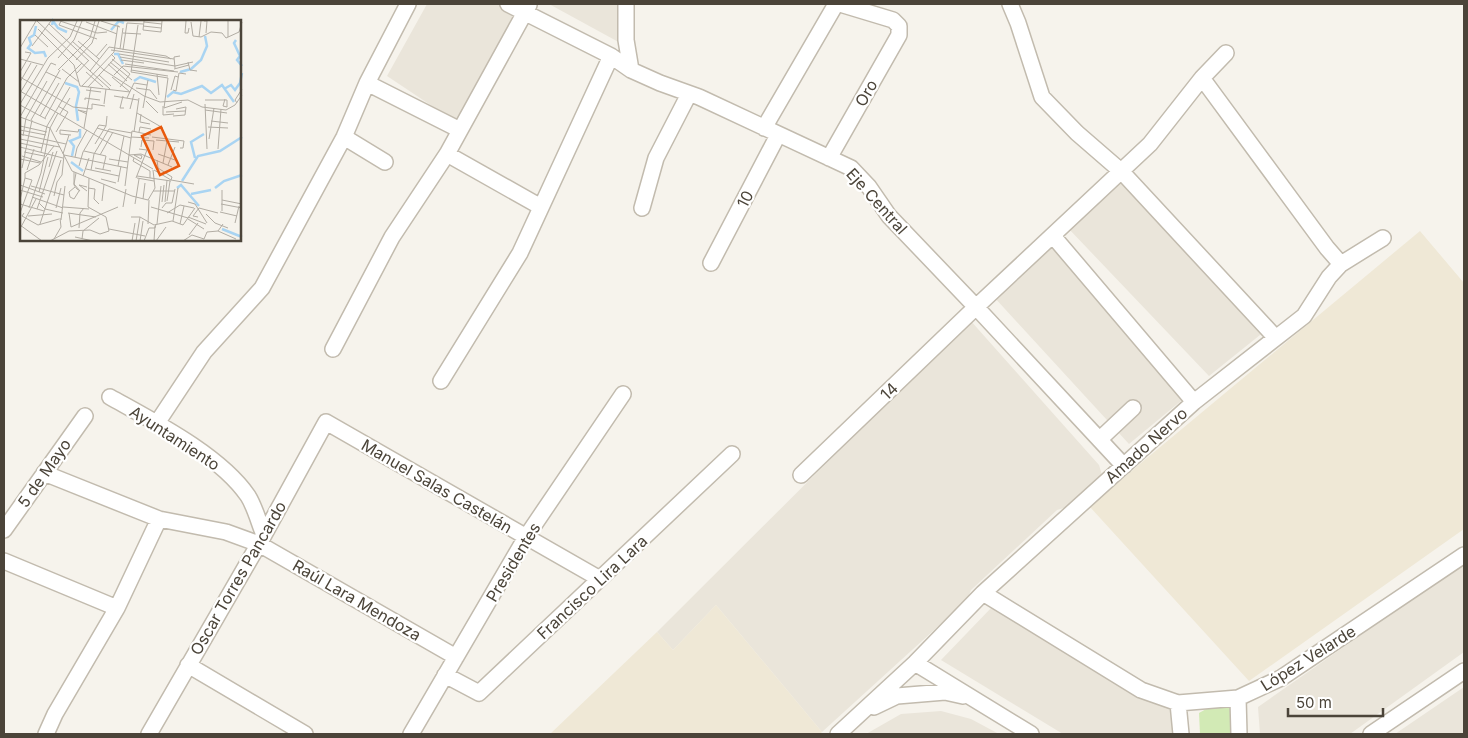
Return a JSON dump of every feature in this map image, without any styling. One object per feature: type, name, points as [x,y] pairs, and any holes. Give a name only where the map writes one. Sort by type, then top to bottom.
[{"type":"street","points":[[157,423],[204,352],[262,288],[344,137],[367,83],[408,4]]},
{"type":"street","name":"Eje Central","points":[[508,4],[527,8],[631,70],[699,97],[851,168],[868,186],[889,216],[1124,466]]},
{"type":"street","points":[[626,4],[626,40],[631,70]]},
{"type":"street","points":[[764,128],[838,4]]},
{"type":"street","name":"Oro","points":[[829,158],[899,35],[899,26],[893,20],[838,4]]},
{"type":"street","points":[[1010,4],[1042,97],[1077,133],[1122,172],[1276,337]]},
{"type":"street","points":[[333,349],[392,237],[447,154],[527,8]]},
{"type":"street","name":"14","points":[[801,475],[976,307],[1122,172],[1150,144],[1202,78],[1226,53]]},
{"type":"street","points":[[441,380],[520,253],[610,56]]},
{"type":"street","points":[[1202,78],[1327,248],[1341,264]]},
{"type":"street","points":[[367,83],[460,130]]},
{"type":"street","points":[[642,208],[656,158],[689,94]]},
{"type":"street","name":"10","points":[[711,264],[778,135]]},
{"type":"street","points":[[344,137],[385,162]]},
{"type":"street","points":[[447,154],[541,207]]},
{"type":"street","points":[[1053,236],[1194,402]]},
{"type":"street","name":"Amado Nervo","points":[[838,734],[915,663],[983,593],[1194,402],[1304,316],[1329,277],[1341,264],[1383,238]]},
{"type":"street","name":"Presidentes","points":[[411,734],[526,537],[623,394]]},
{"type":"street","name":"Ayuntamiento","points":[[110,397],[157,423],[218,464],[248,496],[261,539]]},
{"type":"street","points":[[1100,439],[1133,408]]},
{"type":"street","name":"5 de Mayo","points":[[4,530],[85,416]]},
{"type":"street","name":"Manuel Salas Castelán","points":[[326,422],[600,579]]},
{"type":"street","name":"Oscar Torres Pancardo","points":[[149,734],[326,422]]},
{"type":"street","name":"Francisco Lira Lara","points":[[445,675],[479,693],[732,454]]},
{"type":"street","name":"Raúl Lara Mendoza","points":[[44,473],[159,519],[261,539],[456,657]]},
{"type":"street","points":[[46,734],[117,608],[159,519]]},
{"type":"street","name":"López Velarde","points":[[983,593],[1141,690],[1178,703],[1238,698],[1281,678],[1464,555]]},
{"type":"street","points":[[4,561],[117,608]]},
{"type":"street","points":[[915,663],[1031,734]]},
{"type":"street","points":[[188,665],[305,734]]},
{"type":"street","points":[[1372,734],[1464,671]]},
{"type":"street","points":[[859,715],[897,696],[945,692],[971,697]]},
{"type":"street","points":[[1238,698],[1239,734]]},
{"type":"street","points":[[1178,703],[1181,734]]},
{"type":"shaded area","points":[[427,4],[500,4],[516,13],[456,122],[387,76]]},
{"type":"shaded area","points":[[549,4],[625,4],[624,45]]},
{"type":"shaded area","points":[[1127,177],[1265,331],[1209,376],[1068,228]]},
{"type":"shaded area","points":[[1420,231],[1464,283],[1464,529],[1249,681],[1090,507]]},
{"type":"shaded area","points":[[1055,241],[1193,391],[1129,444],[994,297]]},
{"type":"shaded area","points":[[970,320],[1099,465],[1102,475],[1067,507],[1057,510],[971,590],[967,600],[822,732],[716,605],[673,650],[657,632]]},
{"type":"shaded area","points":[[1464,563],[1464,652],[1350,734],[1260,734],[1258,707]]},
{"type":"shaded area","points":[[716,605],[822,732],[820,734],[550,734],[657,632],[673,650]]},
{"type":"shaded area","points":[[992,607],[1172,710],[1173,734],[1063,734],[941,660]]},
{"type":"shaded area","points":[[1464,687],[1464,734],[1395,734]]},
{"type":"shaded area","points":[[941,711],[971,719],[999,734],[866,734],[901,714]]},
{"type":"green space","points":[[1229,706],[1235,711],[1236,734],[1200,734],[1199,713],[1208,708]]}]
